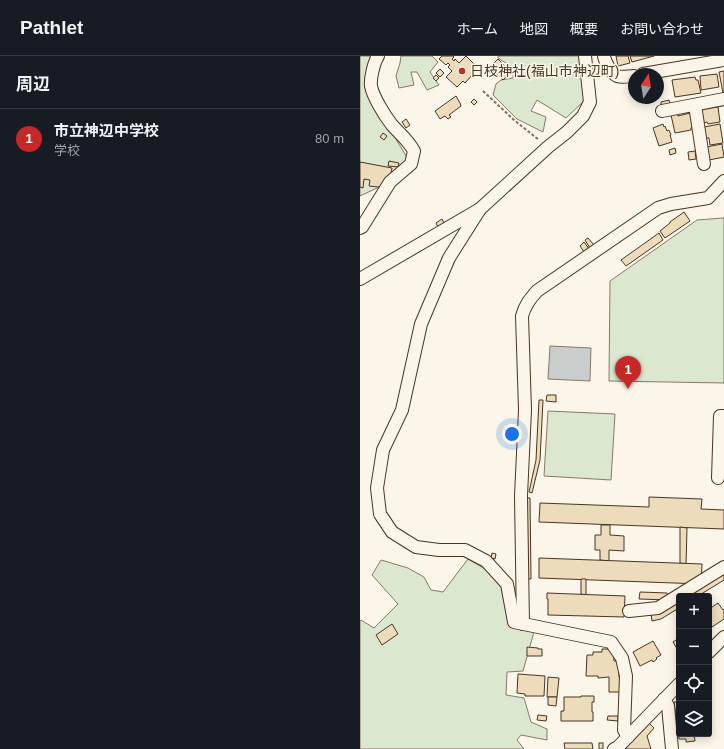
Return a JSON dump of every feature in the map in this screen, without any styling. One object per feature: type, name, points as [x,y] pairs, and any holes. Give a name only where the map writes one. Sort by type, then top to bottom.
[{"type":"street","points":[[360,228],[390,182],[411,164],[414,151],[409,142],[392,124],[378,104],[371,86],[375,62],[378,56]]},
{"type":"street","points":[[360,279],[480,210],[548,147],[567,132],[583,116],[590,102],[585,56]]},
{"type":"street","points":[[604,56],[611,70],[617,76],[628,77]]},
{"type":"street","points":[[664,70],[724,60]]},
{"type":"street","points":[[662,111],[724,99]]},
{"type":"street","points":[[694,105],[704,164]]},
{"type":"street","points":[[523,624],[521,496],[525,410],[522,316],[525,307],[537,291],[658,208],[671,204],[708,198],[724,181]]},
{"type":"street","points":[[480,210],[449,258],[421,324],[402,410],[383,450],[377,488],[380,514],[392,532],[416,547],[439,550],[465,550],[486,561],[507,584],[514,622],[611,642],[622,658],[626,676],[624,730],[628,737]]},
{"type":"street","points":[[718,478],[720,416],[724,416]]},
{"type":"street","points":[[629,610],[658,608],[724,567]]},
{"type":"street","points":[[712,649],[724,637]]},
{"type":"street","points":[[617,748],[676,687]]},
{"type":"street","points":[[664,699],[668,706],[672,749]]},
{"type":"path","points":[[483,91],[514,120],[548,147]]},
{"type":"green space","points":[[360,56],[374,56],[369,64],[388,126],[411,164],[390,182],[360,196]]},
{"type":"green space","points":[[401,56],[432,56],[438,62],[430,72],[439,85],[427,90],[417,72],[411,72],[414,85],[399,88],[396,76]]},
{"type":"green space","points":[[498,56],[582,56],[586,99],[566,118],[537,100],[531,111],[546,117],[543,132],[517,119],[493,95],[496,84],[501,80],[513,78],[514,68],[498,58]]},
{"type":"green space","points":[[724,218],[724,383],[609,381],[610,281],[697,220]]},
{"type":"green space","points":[[548,411],[615,414],[611,480],[544,476]]},
{"type":"green space","points":[[468,559],[487,570],[504,586],[534,632],[523,671],[507,672],[506,695],[524,698],[531,722],[547,729],[547,740],[521,735],[517,740],[524,749],[360,749],[360,621],[361,620],[374,628],[398,604],[372,575],[381,560],[408,568],[424,577],[431,590],[443,592]]},
{"type":"shaded area","points":[[550,346],[591,348],[590,381],[548,379]]},
{"type":"building","points":[[442,56],[453,56],[454,57],[452,59],[454,61],[455,59],[459,63],[466,56],[476,66],[471,73],[473,74],[465,83],[463,81],[457,87],[446,77],[452,71],[448,67],[450,65],[448,63],[446,65],[439,59]]},
{"type":"building","points":[[616,56],[628,56],[630,63],[618,66]]},
{"type":"building","points":[[630,56],[654,56],[632,62]]},
{"type":"building","points":[[498,59],[511,72],[503,80],[490,67]]},
{"type":"building","points":[[440,69],[444,73],[440,77],[436,73]]},
{"type":"building","points":[[724,71],[724,93],[723,93],[719,72]]},
{"type":"building","points":[[717,74],[719,87],[701,90],[700,76]]},
{"type":"building","points":[[436,75],[439,78],[436,81],[433,78]]},
{"type":"building","points":[[695,77],[696,80],[698,80],[701,93],[675,97],[672,80]]},
{"type":"building","points":[[456,96],[461,106],[449,115],[451,117],[448,119],[445,116],[440,119],[435,111]]},
{"type":"building","points":[[474,99],[477,102],[474,105],[471,102]]},
{"type":"building","points":[[669,100],[670,104],[661,105],[664,104],[664,101]]},
{"type":"building","points":[[714,106],[718,107],[720,122],[708,124],[707,122],[703,123],[702,108]]},
{"type":"building","points":[[677,113],[678,116],[690,113],[693,127],[691,130],[675,133],[671,115]]},
{"type":"building","points":[[406,119],[410,125],[406,128],[402,122]]},
{"type":"building","points":[[663,124],[667,131],[669,130],[672,142],[659,146],[653,128]]},
{"type":"building","points":[[720,124],[723,143],[710,145],[709,138],[706,138],[704,127]]},
{"type":"building","points":[[383,133],[387,136],[384,140],[380,137]]},
{"type":"building","points":[[722,144],[724,157],[709,160],[706,147]]},
{"type":"building","points":[[675,148],[676,153],[670,155],[669,150]]},
{"type":"building","points":[[695,151],[696,159],[689,160],[688,152]]},
{"type":"building","points":[[389,161],[399,163],[398,167],[388,166]]},
{"type":"building","points":[[360,162],[392,168],[388,188],[369,186],[370,180],[364,179],[363,188],[360,187]]},
{"type":"building","points":[[684,212],[690,221],[665,238],[660,231]]},
{"type":"building","points":[[442,219],[444,223],[438,227],[436,223]]},
{"type":"building","points":[[659,233],[663,240],[626,266],[621,260]]},
{"type":"building","points":[[588,238],[594,245],[590,248],[585,240]]},
{"type":"building","points":[[584,242],[589,249],[584,252],[580,246]]},
{"type":"building","points":[[547,395],[556,395],[556,402],[546,401]]},
{"type":"building","points":[[539,400],[543,400],[540,460],[532,493],[529,492],[536,460]]},
{"type":"building","points":[[649,497],[702,499],[701,509],[724,510],[724,529],[539,522],[540,503],[649,507]]},
{"type":"building","points":[[527,498],[530,498],[531,579],[528,579]]},
{"type":"building","points":[[601,525],[610,525],[610,535],[624,536],[624,551],[609,550],[609,561],[600,560],[600,550],[595,550],[595,535],[601,535]]},
{"type":"building","points":[[680,527],[687,528],[686,564],[680,563]]},
{"type":"building","points":[[492,553],[496,554],[495,559],[491,558]]},
{"type":"building","points":[[539,558],[702,564],[701,584],[539,578]]},
{"type":"building","points":[[724,573],[724,580],[703,593],[691,593]]},
{"type":"building","points":[[581,579],[586,579],[586,595],[581,594]]},
{"type":"building","points":[[640,592],[667,593],[668,600],[639,599]]},
{"type":"building","points":[[547,593],[625,596],[624,617],[548,615]]},
{"type":"building","points":[[676,602],[676,610],[661,619],[652,621],[651,614]]},
{"type":"building","points":[[718,603],[723,610],[724,609],[724,619],[712,627],[712,607]]},
{"type":"building","points":[[392,624],[398,634],[382,645],[376,635]]},
{"type":"building","points":[[676,640],[676,647],[673,642]]},
{"type":"building","points":[[653,641],[661,655],[653,662],[652,660],[640,666],[633,652]]},
{"type":"building","points":[[527,647],[542,649],[542,656],[527,656]]},
{"type":"building","points":[[602,649],[613,649],[614,661],[619,661],[619,677],[621,677],[620,692],[609,692],[609,677],[598,678],[598,676],[586,676],[587,655],[593,655],[593,652],[602,652]]},
{"type":"building","points":[[518,674],[545,676],[544,696],[525,696],[525,694],[517,693]]},
{"type":"building","points":[[548,677],[559,678],[557,697],[547,697]]},
{"type":"building","points":[[594,696],[594,702],[592,702],[593,721],[561,721],[561,711],[564,711],[564,697]]},
{"type":"building","points":[[548,697],[557,697],[556,706],[548,705]]},
{"type":"building","points":[[674,702],[676,702],[676,717]]},
{"type":"building","points":[[538,715],[547,716],[546,721],[537,720]]},
{"type":"building","points":[[608,716],[618,716],[618,721],[607,720]]},
{"type":"building","points":[[649,723],[654,728],[647,736],[651,749],[627,749],[626,746]]},
{"type":"building","points":[[679,737],[694,737],[695,741],[686,742],[686,739],[679,739]]},
{"type":"building","points":[[564,743],[592,743],[593,749],[565,749]]},
{"type":"building","points":[[599,743],[603,743],[603,749],[599,749]]},
{"type":"place","name":"日枝神社(福山市神辺町)","points":[[462,71]]},
{"type":"place","name":"市立神辺中学校","points":[[628,389]]}]
